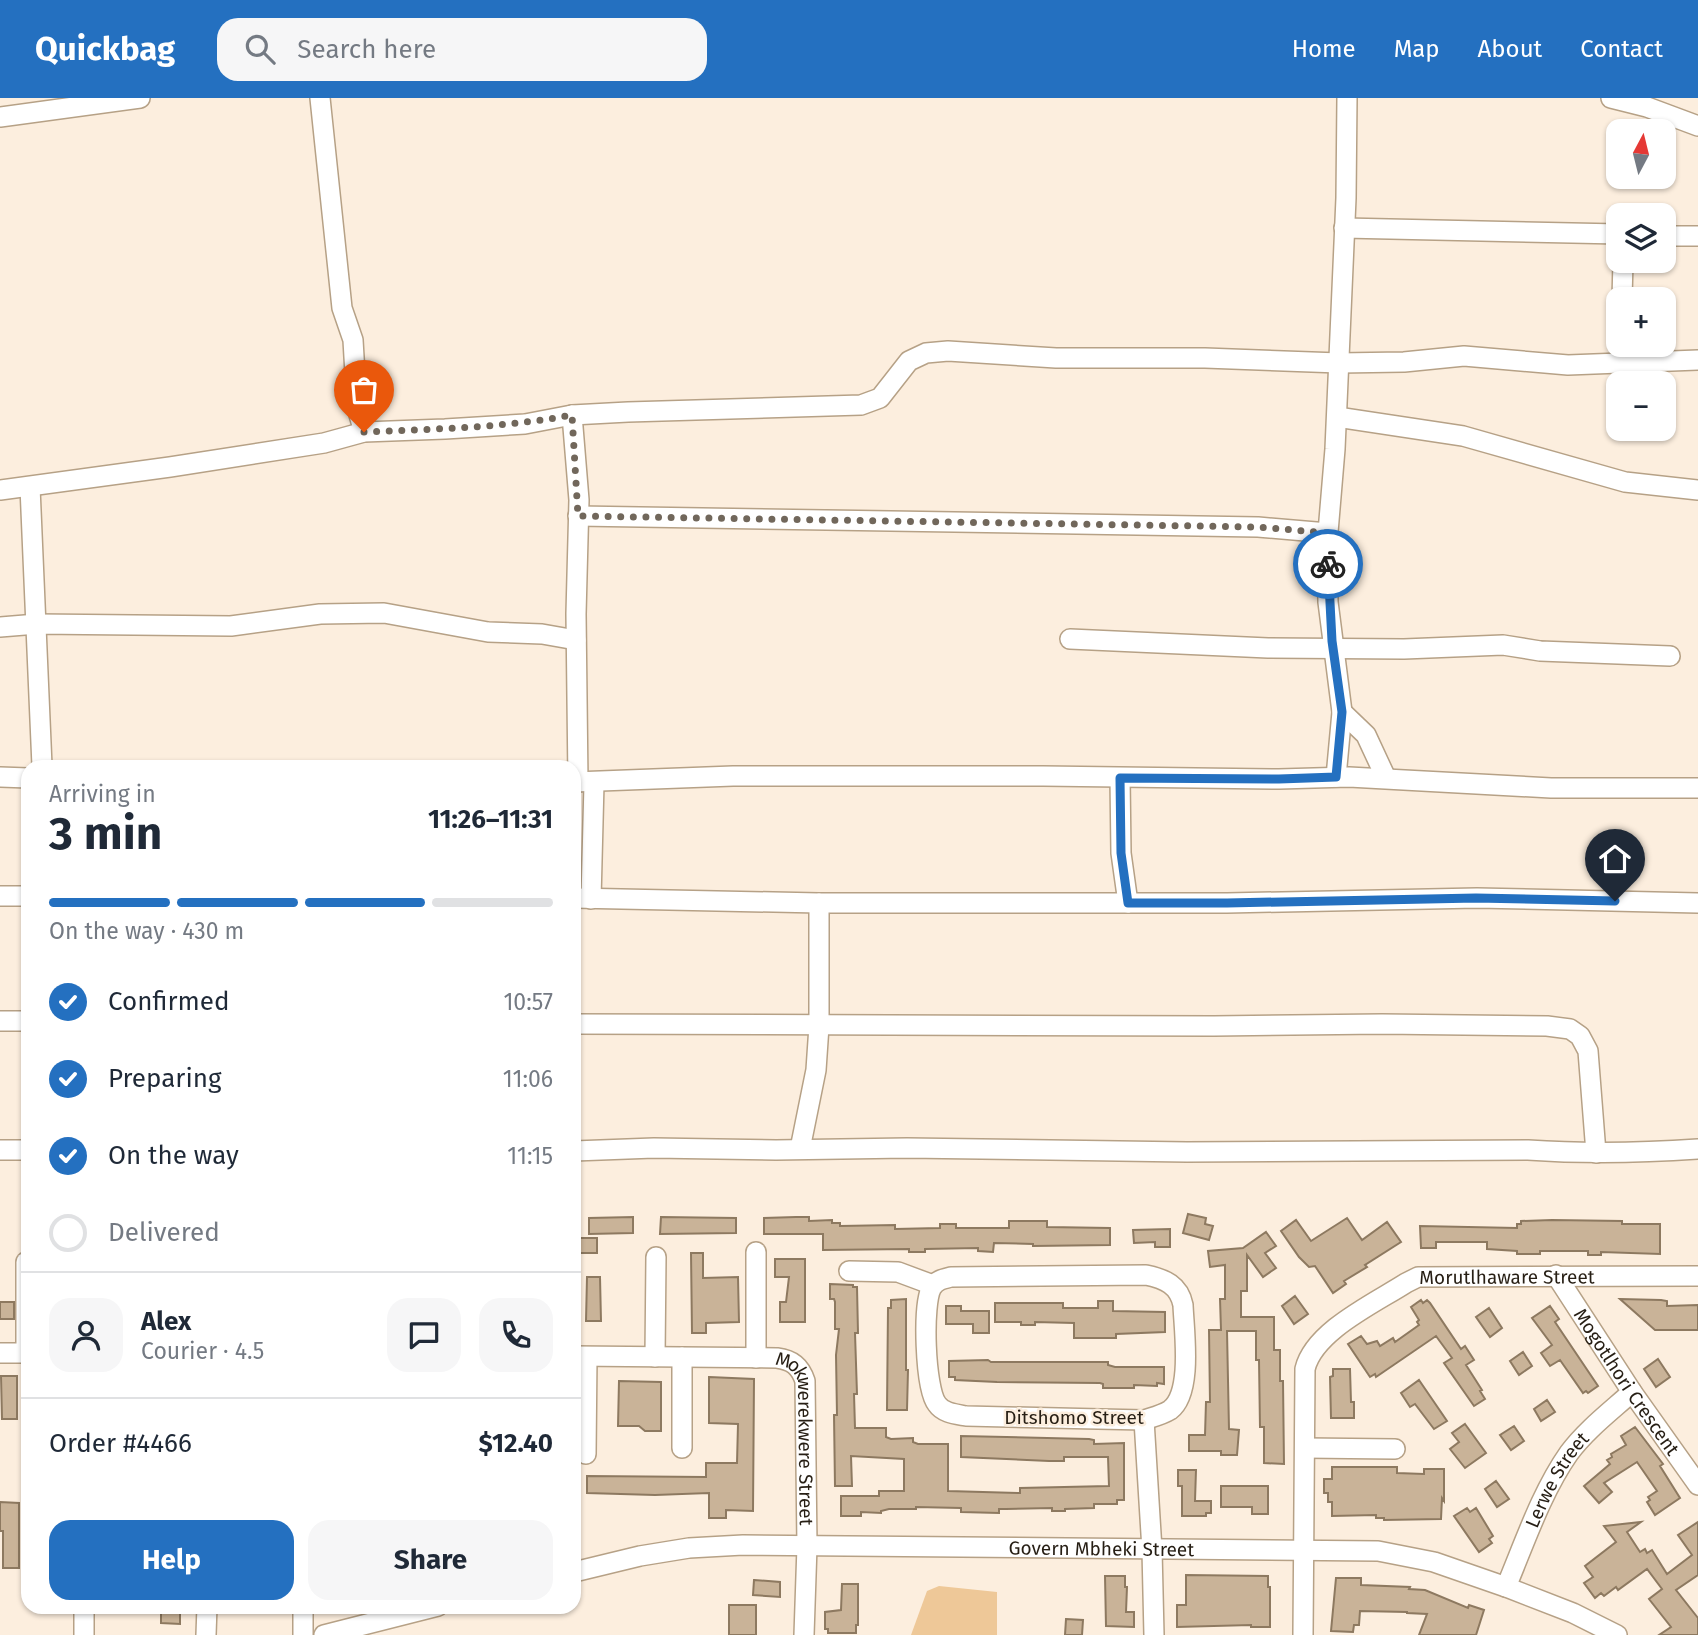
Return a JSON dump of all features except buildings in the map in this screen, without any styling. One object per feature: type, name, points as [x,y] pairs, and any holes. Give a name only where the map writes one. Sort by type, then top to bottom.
[{"type":"street","points":[[0,117],[140,98]]},
{"type":"street","points":[[320,98],[342,308],[353,340],[357,408],[364,432]]},
{"type":"street","points":[[1336,777],[1342,712],[1328,602],[1328,533],[1337,417],[1348,98]]},
{"type":"street","points":[[1612,98],[1647,107],[1698,126]]},
{"type":"street","points":[[1345,228],[1606,234]]},
{"type":"street","points":[[1676,236],[1698,236]]},
{"type":"street","points":[[0,490],[324,443],[364,432],[525,424],[572,415],[861,405],[880,398],[909,361],[926,353],[948,351],[1056,358],[1205,358],[1339,363],[1404,362],[1464,356],[1568,365],[1608,357]]},
{"type":"street","points":[[1660,357],[1698,360]]},
{"type":"street","points":[[572,415],[578,516],[576,640],[582,782],[583,898],[819,903],[1227,903],[1476,898],[1698,903]]},
{"type":"street","points":[[1337,417],[1463,436],[1625,482],[1698,490]]},
{"type":"street","points":[[30,487],[42,760]]},
{"type":"street","points":[[578,516],[1204,526],[1328,533]]},
{"type":"street","points":[[0,627],[37,624],[231,626],[320,614],[384,613],[488,632],[542,634],[576,640]]},
{"type":"street","points":[[1070,639],[1268,648],[1404,649],[1503,645],[1540,651],[1670,656]]},
{"type":"street","points":[[1342,712],[1366,735],[1387,778]]},
{"type":"street","points":[[582,782],[733,776],[1336,777],[1551,788],[1698,788]]},
{"type":"street","points":[[0,777],[21,778]]},
{"type":"street","points":[[1120,778],[1121,853],[1128,903]]},
{"type":"street","points":[[0,896],[21,896]]},
{"type":"street","points":[[800,1149],[816,1070],[819,1026],[819,903]]},
{"type":"street","points":[[0,1021],[21,1021]]},
{"type":"street","points":[[581,1024],[1547,1026],[1570,1029],[1580,1036],[1588,1051],[1596,1153]]},
{"type":"street","points":[[581,1151],[654,1148],[907,1148],[1227,1152],[1528,1150],[1645,1153],[1698,1149]]},
{"type":"street","points":[[0,1150],[21,1150]]},
{"type":"street","name":"Mokwerekwere Street","points":[[756,1358],[757,1252]]},
{"type":"street","points":[[655,1357],[656,1257]]},
{"type":"street","points":[[849,1271],[898,1272],[933,1285]]},
{"type":"street","name":"Ditshomo Street","points":[[1146,1275],[1160,1278],[1173,1285],[1181,1295],[1183,1305],[1184,1384],[1180,1398],[1172,1409],[1144,1420],[966,1416],[949,1413],[938,1406],[930,1393],[927,1380],[927,1304],[933,1285],[951,1277],[1146,1275]]},
{"type":"street","name":"Mogotlhori Crescent","points":[[1556,1275],[1632,1392],[1695,1473]]},
{"type":"street","name":"Morutlhaware Street","points":[[1303,1635],[1305,1368],[1307,1359],[1324,1336],[1418,1277],[1698,1276]]},
{"type":"street","points":[[0,1353],[21,1353]]},
{"type":"street","name":"Mokwerekwere Street","points":[[586,1454],[581,1356],[756,1358],[788,1360],[797,1365],[805,1381],[807,1546],[804,1635]]},
{"type":"street","points":[[682,1357],[682,1448]]},
{"type":"street","name":"Lerwe Street","points":[[1506,1587],[1555,1476],[1565,1460],[1590,1430],[1632,1392]]},
{"type":"street","points":[[1144,1420],[1154,1635]]},
{"type":"street","points":[[1305,1448],[1395,1449]]},
{"type":"street","name":"Govern Mbheki Street","points":[[581,1571],[640,1556],[689,1548],[743,1545],[1378,1551],[1434,1562],[1506,1587],[1573,1613],[1617,1635]]},
{"type":"street","points":[[84,1614],[84,1635]]},
{"type":"street","points":[[206,1635],[207,1614]]},
{"type":"street","points":[[303,1614],[303,1635]]},
{"type":"street","points":[[324,1635],[409,1614]]},
{"type":"shaded area","points":[[939,1586],[997,1592],[997,1635],[911,1635],[927,1591]]},
{"type":"way so far","points":[[364,432],[525,424],[572,415],[578,516],[1258,527],[1328,533],[1328,564]]},
{"type":"route","points":[[1328,564],[1328,602],[1342,712],[1336,777],[1120,778],[1121,853],[1128,903],[1476,898],[1615,901]]}]
